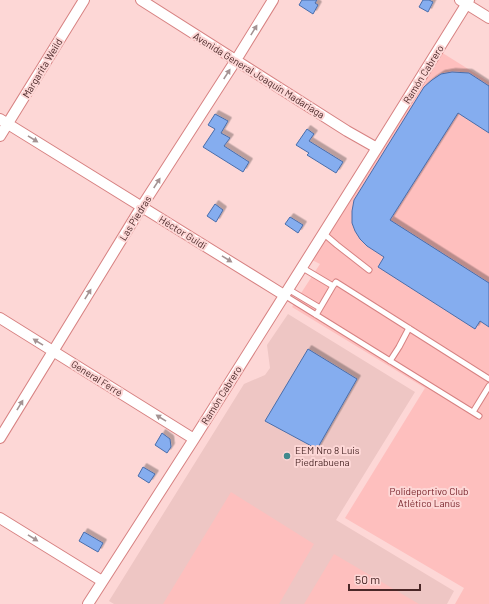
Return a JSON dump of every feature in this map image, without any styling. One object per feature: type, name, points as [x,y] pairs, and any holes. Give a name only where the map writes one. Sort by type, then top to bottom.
[{"type":"street","name":"Margarita Weild","points":[[0,136],[4,121],[84,0]]},
{"type":"street","name":"Avenida General Joaquín Madariaga","points":[[141,0],[347,131],[377,148]]},
{"type":"street","name":"Las Piedras","points":[[0,438],[142,206],[273,0]]},
{"type":"street","points":[[465,1],[489,18]]},
{"type":"street","name":"Ramón Cabrero","points":[[88,604],[194,439],[377,148],[465,1]]},
{"type":"street","name":"Héctor Guidi","points":[[4,121],[286,292]]},
{"type":"street","name":"General Ferré","points":[[0,318],[194,439]]},
{"type":"street","points":[[0,518],[102,581]]},
{"type":"lane","points":[[323,233],[336,245],[369,270]]},
{"type":"lane","points":[[301,267],[333,286]]},
{"type":"lane","points":[[316,315],[336,282],[489,379]]},
{"type":"lane","points":[[286,292],[320,308]]},
{"type":"lane","points":[[286,292],[316,315],[480,416]]},
{"type":"lane","points":[[390,361],[409,328]]},
{"type":"lane","points":[[473,412],[489,386]]},
{"type":"shaded area","name":"EEM Nro 8 Luis Piedrabuena","points":[[288,314],[415,392],[336,520],[454,591],[447,604],[114,604],[109,601],[244,384],[265,375],[270,368],[267,345]]},
{"type":"green space","name":"Polideportivo Club Atlético Lanús","points":[[441,52],[489,82],[489,604],[455,604],[464,588],[345,518],[425,388],[292,307],[320,264],[312,260]]},
{"type":"green space","points":[[231,492],[314,544],[279,604],[163,604]]},
{"type":"green space","points":[[334,554],[419,604],[304,604]]},
{"type":"building","points":[[302,0],[317,0],[315,3],[318,5],[313,14],[299,5]]},
{"type":"building","points":[[423,0],[433,2],[428,12],[419,7]]},
{"type":"building","points":[[452,72],[469,73],[489,86],[489,133],[458,113],[390,220],[489,283],[489,327],[480,321],[475,329],[378,267],[384,257],[367,246],[360,239],[352,223],[354,200],[424,87],[441,74]]},
{"type":"building","points":[[215,114],[228,121],[221,133],[230,138],[224,146],[249,162],[243,172],[203,147],[215,129],[208,125]]},
{"type":"building","points":[[307,129],[314,134],[309,141],[343,162],[336,173],[307,155],[309,153],[296,145]]},
{"type":"building","points":[[215,204],[223,210],[216,222],[207,216]]},
{"type":"building","points":[[290,217],[303,225],[298,233],[285,224]]},
{"type":"building","points":[[308,349],[357,379],[317,449],[265,421]]},
{"type":"building","points":[[162,433],[170,439],[171,447],[167,453],[155,445]]},
{"type":"building","points":[[143,467],[155,474],[149,483],[138,476]]},
{"type":"building","points":[[84,532],[103,543],[98,552],[79,541]]},
{"type":"place","name":"EEM Nro 8 Luis Piedrabuena","points":[[287,456]]}]
